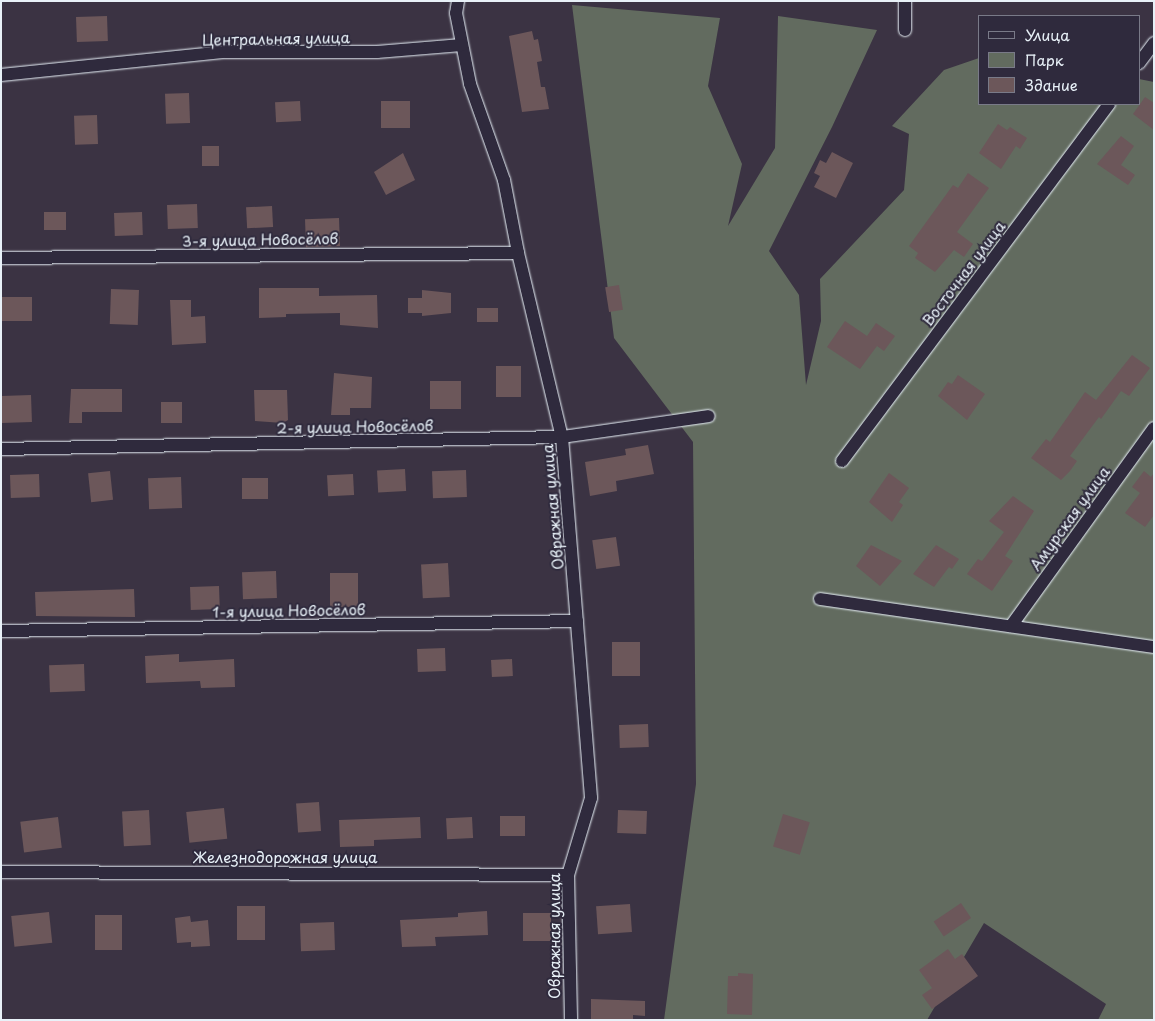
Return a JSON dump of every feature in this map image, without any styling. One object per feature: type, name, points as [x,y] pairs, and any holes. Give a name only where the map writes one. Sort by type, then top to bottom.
[{"type":"street","name":"Овражная улица","points":[[458,1],[456,13],[470,84],[504,180],[518,253],[562,437],[591,798],[568,875],[571,1020]]},
{"type":"street","points":[[904,1],[905,30]]},
{"type":"street","points":[[1140,62],[1154,43]]},
{"type":"street","name":"Центральная улица","points":[[1,75],[225,52],[377,52],[462,45]]},
{"type":"street","name":"Восточная улица","points":[[842,461],[1108,105]]},
{"type":"street","name":"3-я улица Новосёлов","points":[[1,258],[518,253]]},
{"type":"street","name":"2-я улица Новосёлов","points":[[1,450],[562,437],[709,416]]},
{"type":"street","name":"Амурская улица","points":[[1011,626],[1154,428]]},
{"type":"street","points":[[820,598],[1154,647]]},
{"type":"street","name":"1-я улица Новосёлов","points":[[1,631],[577,621]]},
{"type":"street","name":"Железнодорожная улица","points":[[1,872],[568,875]]},
{"type":"green space","points":[[572,5],[720,18],[708,86],[742,164],[728,226],[775,148],[778,16],[877,30],[832,127],[769,251],[799,295],[806,385],[821,321],[820,279],[904,190],[909,134],[892,126],[944,70],[978,58],[978,105],[1140,105],[1140,79],[1154,82],[1154,1020],[1098,1020],[1106,1004],[984,923],[927,1020],[664,1020],[696,784],[693,442],[614,338]]},
{"type":"building","points":[[107,16],[108,41],[77,42],[76,17]]},
{"type":"building","points":[[532,31],[534,40],[538,39],[542,61],[537,62],[541,87],[545,87],[549,109],[522,112],[509,36]]},
{"type":"building","points":[[189,93],[190,123],[166,124],[165,94]]},
{"type":"building","points":[[1145,97],[1154,103],[1154,130],[1133,114]]},
{"type":"building","points":[[300,101],[301,121],[276,122],[275,102]]},
{"type":"building","points":[[381,101],[410,101],[410,128],[381,128]]},
{"type":"building","points":[[97,115],[98,144],[75,145],[74,116]]},
{"type":"building","points":[[998,124],[1007,130],[1010,127],[1027,138],[1020,149],[1016,146],[1001,169],[979,153]]},
{"type":"building","points":[[1121,136],[1134,146],[1121,165],[1135,175],[1128,185],[1097,164]]},
{"type":"building","points":[[202,146],[219,146],[219,166],[202,166]]},
{"type":"building","points":[[832,152],[853,163],[836,198],[814,187],[820,176],[814,173],[820,160],[826,163]]},
{"type":"building","points":[[403,153],[415,180],[386,195],[374,172]]},
{"type":"building","points":[[968,173],[989,188],[957,232],[973,244],[964,257],[954,250],[935,272],[915,258],[918,253],[909,246],[953,185],[958,188]]},
{"type":"building","points":[[197,204],[198,228],[168,229],[167,205]]},
{"type":"building","points":[[272,206],[273,227],[247,228],[246,207]]},
{"type":"building","points":[[44,212],[66,212],[66,230],[44,230]]},
{"type":"building","points":[[142,212],[143,235],[115,236],[114,213]]},
{"type":"building","points":[[339,218],[340,246],[306,247],[305,219]]},
{"type":"building","points":[[619,285],[623,310],[609,312],[605,287]]},
{"type":"building","points":[[259,288],[319,288],[319,296],[377,295],[378,328],[340,325],[340,313],[286,314],[286,317],[259,318]]},
{"type":"building","points":[[111,289],[139,290],[138,325],[110,324]]},
{"type":"building","points":[[422,290],[451,293],[451,313],[422,316],[422,313],[408,313],[408,298],[422,298]]},
{"type":"building","points":[[1,297],[32,297],[32,321],[1,321]]},
{"type":"building","points":[[170,300],[191,300],[191,317],[205,316],[206,343],[172,345]]},
{"type":"building","points":[[477,308],[498,308],[498,322],[477,322]]},
{"type":"building","points":[[845,321],[867,336],[876,323],[895,336],[884,351],[877,346],[860,369],[827,347]]},
{"type":"building","points":[[1132,355],[1150,368],[1129,396],[1121,391],[1101,419],[1099,417],[1070,456],[1077,461],[1070,471],[1061,480],[1031,458],[1046,439],[1050,442],[1085,392],[1096,400]]},
{"type":"building","points":[[496,366],[521,366],[521,397],[496,397]]},
{"type":"building","points":[[334,373],[372,377],[371,408],[350,408],[350,415],[331,415]]},
{"type":"building","points":[[958,375],[985,394],[967,420],[938,396],[948,382],[952,384]]},
{"type":"building","points":[[430,381],[461,381],[461,409],[430,409]]},
{"type":"building","points":[[71,389],[122,389],[122,412],[82,412],[82,423],[69,423]]},
{"type":"building","points":[[254,390],[287,390],[288,420],[283,423],[255,421]]},
{"type":"building","points":[[31,395],[32,422],[2,423],[1,396]]},
{"type":"building","points":[[161,402],[182,402],[182,423],[161,423]]},
{"type":"building","points":[[648,445],[654,474],[616,481],[617,491],[590,496],[585,462],[626,455],[625,449]]},
{"type":"building","points":[[405,469],[406,491],[378,492],[377,470]]},
{"type":"building","points":[[466,470],[467,497],[433,498],[432,471]]},
{"type":"building","points":[[110,471],[113,500],[91,502],[88,473]]},
{"type":"building","points":[[1144,471],[1151,477],[1154,473],[1154,515],[1145,527],[1125,513],[1140,493],[1132,487]]},
{"type":"building","points":[[889,473],[909,488],[899,502],[903,505],[892,522],[869,502]]},
{"type":"building","points":[[39,474],[40,497],[11,498],[10,475]]},
{"type":"building","points":[[353,474],[354,495],[328,496],[327,475]]},
{"type":"building","points":[[181,477],[182,508],[149,509],[148,478]]},
{"type":"building","points":[[242,478],[268,478],[268,499],[242,499]]},
{"type":"building","points":[[1013,496],[1034,511],[1005,556],[1013,561],[992,591],[967,574],[978,559],[982,561],[1004,532],[989,521]]},
{"type":"building","points":[[616,537],[620,566],[596,569],[592,540]]},
{"type":"building","points":[[871,545],[902,561],[880,586],[856,566]]},
{"type":"building","points":[[936,545],[959,559],[952,569],[949,567],[934,587],[913,574]]},
{"type":"building","points":[[448,563],[450,597],[423,598],[421,564]]},
{"type":"building","points":[[276,571],[277,598],[243,599],[242,572]]},
{"type":"building","points":[[330,573],[358,573],[358,607],[330,607]]},
{"type":"building","points":[[219,586],[220,609],[191,610],[190,587]]},
{"type":"building","points":[[134,589],[135,617],[36,616],[35,592]]},
{"type":"building","points":[[612,642],[640,642],[640,676],[612,676]]},
{"type":"building","points":[[445,648],[446,671],[418,672],[417,649]]},
{"type":"building","points":[[179,654],[179,662],[234,659],[235,687],[201,688],[200,681],[146,683],[145,656]]},
{"type":"building","points":[[512,659],[513,676],[492,677],[491,660]]},
{"type":"building","points":[[84,664],[85,691],[50,692],[49,665]]},
{"type":"building","points":[[648,724],[649,747],[620,748],[619,725]]},
{"type":"building","points":[[319,802],[321,831],[298,833],[296,804]]},
{"type":"building","points":[[224,808],[227,839],[189,843],[186,812]]},
{"type":"building","points":[[149,810],[151,845],[124,846],[122,811]]},
{"type":"building","points":[[618,810],[647,811],[646,834],[617,833]]},
{"type":"building","points":[[783,814],[810,822],[800,855],[773,847]]},
{"type":"building","points":[[500,816],[525,816],[525,836],[500,836]]},
{"type":"building","points":[[58,817],[62,848],[24,852],[20,822]]},
{"type":"building","points":[[420,817],[421,838],[374,840],[374,846],[340,847],[339,820]]},
{"type":"building","points":[[472,817],[473,838],[447,839],[446,818]]},
{"type":"building","points":[[961,903],[971,918],[944,936],[934,921]]},
{"type":"building","points":[[630,904],[632,932],[598,934],[596,906]]},
{"type":"building","points":[[237,906],[265,906],[265,940],[237,940]]},
{"type":"building","points":[[487,911],[488,935],[435,937],[436,946],[402,947],[400,920],[458,917],[458,913]]},
{"type":"building","points":[[49,912],[52,943],[14,947],[11,916]]},
{"type":"building","points":[[523,913],[551,913],[551,941],[523,941]]},
{"type":"building","points":[[95,915],[122,915],[122,950],[95,950]]},
{"type":"building","points":[[190,916],[191,922],[208,920],[210,946],[191,947],[191,942],[177,943],[175,918]]},
{"type":"building","points":[[334,922],[335,950],[301,951],[300,923]]},
{"type":"building","points":[[948,949],[955,959],[962,954],[978,976],[932,1009],[922,995],[932,988],[919,970]]},
{"type":"building","points":[[738,973],[753,974],[752,1015],[727,1014],[728,976],[738,976]]},
{"type":"building","points":[[591,999],[645,1001],[645,1016],[633,1015],[633,1020],[591,1020]]}]
